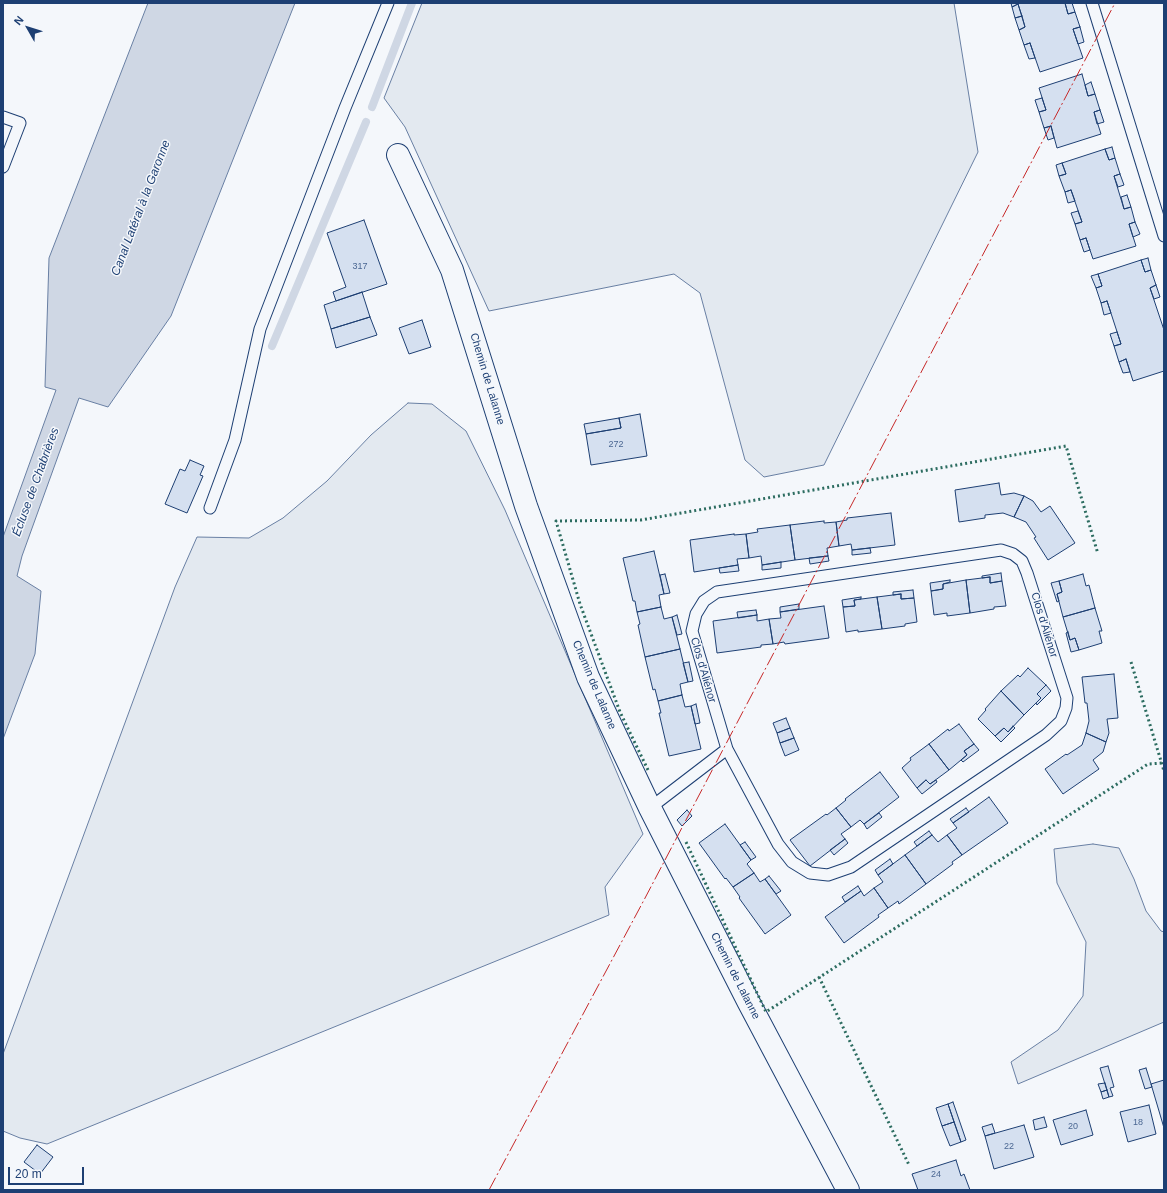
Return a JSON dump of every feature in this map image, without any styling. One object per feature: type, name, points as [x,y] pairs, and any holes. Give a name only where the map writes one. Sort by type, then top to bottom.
[{"type":"street","name":"Chemin de Lalanne","points":[[398,155],[452,270],[526,506],[588,677],[650,808],[748,1002],[848,1190]]},
{"type":"lane","points":[[210,508],[235,440],[260,329],[342,116],[388,3]]},
{"type":"lane","points":[[1092,3],[1164,236]]},
{"type":"lane","points":[[3,117],[20,123],[3,166]]},
{"type":"lane","name":"Clos d'Aliénor","points":[[1001,550],[1013,554],[1022,561],[1067,698],[1066,708],[1061,722],[1046,734],[851,866],[828,875],[810,873],[792,862],[778,844],[727,749],[692,631],[696,614],[704,601],[717,592],[1001,550]]},
{"type":"lane","points":[[650,808],[727,749]]},
{"type":"shaded area","points":[[422,3],[954,3],[978,152],[824,465],[764,477],[745,460],[700,293],[674,274],[489,311],[405,127],[384,98]]},
{"type":"shaded area","points":[[408,403],[432,404],[466,431],[505,510],[643,834],[605,887],[609,915],[47,1144],[20,1138],[3,1131],[3,1054],[175,587],[197,537],[249,538],[283,518],[327,481],[371,435]]},
{"type":"shaded area","points":[[1093,844],[1119,848],[1134,879],[1146,911],[1161,931],[1164,932],[1164,1022],[1018,1084],[1011,1062],[1058,1030],[1083,996],[1086,942],[1057,883],[1054,849]]},
{"type":"water","points":[[148,3],[295,3],[171,316],[108,407],[79,398],[22,556],[17,576],[41,591],[35,654],[3,739],[3,537],[56,390],[45,387],[49,258]]},
{"type":"building","points":[[1011,3],[1065,3],[1068,14],[1075,12],[1080,27],[1073,29],[1083,58],[1040,72],[1030,43],[1024,45],[1019,30],[1025,27],[1018,4],[1012,7]]},
{"type":"building","points":[[1065,3],[1072,3],[1075,12],[1068,14]]},
{"type":"building","points":[[1018,4],[1022,16],[1015,18],[1012,7]]},
{"type":"building","points":[[1022,16],[1025,27],[1019,30],[1015,18]]},
{"type":"building","points":[[1080,27],[1084,42],[1078,44],[1073,29]]},
{"type":"building","points":[[1030,43],[1035,58],[1029,59],[1024,45]]},
{"type":"building","points":[[1082,74],[1088,96],[1095,94],[1100,110],[1094,112],[1101,134],[1057,148],[1051,126],[1044,128],[1039,112],[1046,110],[1039,88]]},
{"type":"building","points":[[1091,82],[1095,94],[1088,96],[1085,85]]},
{"type":"building","points":[[1042,98],[1046,110],[1039,112],[1035,100]]},
{"type":"building","points":[[1100,110],[1104,122],[1097,124],[1094,112]]},
{"type":"building","points":[[1051,126],[1054,138],[1048,140],[1044,128]]},
{"type":"building","points":[[1112,147],[1115,158],[1109,160],[1105,149]]},
{"type":"building","points":[[1105,149],[1109,160],[1115,158],[1120,174],[1114,176],[1124,209],[1131,207],[1135,222],[1129,224],[1136,246],[1093,259],[1086,238],[1080,240],[1075,224],[1082,222],[1071,190],[1065,192],[1059,176],[1066,174],[1062,163]]},
{"type":"building","points":[[1062,163],[1066,174],[1059,176],[1056,165]]},
{"type":"building","points":[[1120,174],[1124,185],[1118,187],[1114,176]]},
{"type":"building","points":[[1071,190],[1075,201],[1068,203],[1065,192]]},
{"type":"building","points":[[1127,195],[1131,207],[1124,209],[1121,197]]},
{"type":"building","points":[[1078,211],[1082,222],[1075,224],[1071,213]]},
{"type":"building","points":[[364,220],[387,284],[336,301],[333,292],[346,287],[327,233]]},
{"type":"building","points":[[1135,222],[1140,234],[1133,237],[1129,224]]},
{"type":"building","points":[[1086,238],[1090,250],[1084,252],[1080,240]]},
{"type":"building","points":[[1148,258],[1151,270],[1145,272],[1141,260]]},
{"type":"building","points":[[1141,260],[1145,272],[1151,270],[1156,285],[1150,288],[1164,330],[1164,371],[1133,381],[1126,359],[1119,362],[1114,346],[1121,344],[1107,301],[1101,303],[1096,288],[1102,286],[1098,274]]},
{"type":"building","points":[[1098,274],[1102,286],[1096,288],[1091,276]]},
{"type":"building","points":[[1156,285],[1160,297],[1154,299],[1150,288]]},
{"type":"building","points":[[362,292],[370,317],[331,329],[324,305]]},
{"type":"building","points":[[1107,301],[1111,313],[1104,315],[1101,303]]},
{"type":"building","points":[[370,317],[377,335],[336,348],[331,329]]},
{"type":"building","points":[[422,320],[431,347],[409,354],[399,328]]},
{"type":"building","points":[[1117,332],[1121,344],[1114,346],[1110,334]]},
{"type":"building","points":[[1126,359],[1130,372],[1123,373],[1119,362]]},
{"type":"building","points":[[640,414],[647,456],[591,465],[586,434],[621,428],[619,418]]},
{"type":"building","points":[[619,418],[621,428],[586,434],[584,424]]},
{"type":"building","points":[[190,460],[204,466],[200,475],[203,476],[187,513],[165,504],[180,469],[185,471]]},
{"type":"building","points":[[999,483],[1001,495],[1014,493],[1024,496],[1014,517],[1003,513],[985,515],[985,518],[959,522],[955,490]]},
{"type":"building","points":[[1024,496],[1033,501],[1041,512],[1050,506],[1075,543],[1048,560],[1026,522],[1014,517]]},
{"type":"building","points":[[891,513],[895,545],[852,550],[851,544],[839,546],[836,522],[847,520],[847,518]]},
{"type":"building","points":[[824,521],[824,523],[836,522],[839,546],[827,548],[828,556],[795,560],[790,525]]},
{"type":"building","points":[[790,525],[795,560],[762,565],[761,556],[749,558],[746,534],[758,532],[757,529]]},
{"type":"building","points":[[734,534],[746,534],[749,558],[737,559],[738,565],[694,572],[690,540]]},
{"type":"building","points":[[870,548],[871,553],[852,555],[852,550]]},
{"type":"building","points":[[654,551],[664,594],[659,595],[661,607],[637,612],[623,558]]},
{"type":"building","points":[[828,556],[829,561],[810,564],[809,558]]},
{"type":"building","points":[[781,562],[781,568],[762,570],[762,565]]},
{"type":"building","points":[[738,565],[739,571],[720,573],[719,568]]},
{"type":"building","points":[[1001,573],[1002,581],[990,583],[990,577],[982,578],[982,576]]},
{"type":"building","points":[[665,574],[670,593],[664,594],[660,575]]},
{"type":"building","points":[[1083,574],[1086,586],[1089,585],[1095,608],[1063,617],[1057,594],[1062,592],[1059,581]]},
{"type":"building","points":[[990,577],[990,583],[1002,581],[1006,606],[994,607],[994,609],[970,613],[966,580]]},
{"type":"building","points":[[950,580],[950,582],[943,584],[943,589],[931,591],[930,583]]},
{"type":"building","points":[[966,580],[970,613],[947,616],[947,613],[934,615],[931,591],[943,589],[943,584]]},
{"type":"building","points":[[1059,581],[1062,592],[1057,594],[1059,601],[1057,602],[1051,583]]},
{"type":"building","points":[[913,590],[914,598],[901,599],[901,594],[893,595],[893,592]]},
{"type":"building","points":[[901,594],[901,599],[914,598],[917,622],[905,624],[905,626],[882,629],[877,597]]},
{"type":"building","points":[[861,597],[861,599],[854,600],[855,606],[843,607],[842,600]]},
{"type":"building","points":[[877,597],[882,629],[846,632],[843,607],[855,606],[854,600]]},
{"type":"building","points":[[799,604],[799,609],[780,612],[780,607]]},
{"type":"building","points":[[824,606],[829,638],[785,644],[784,642],[773,644],[769,619],[781,618],[780,612]]},
{"type":"building","points":[[661,607],[664,619],[672,617],[680,649],[645,657],[638,625],[640,624],[637,612]]},
{"type":"building","points":[[1095,608],[1102,631],[1099,631],[1102,643],[1079,650],[1075,638],[1070,640],[1063,617]]},
{"type":"building","points":[[756,610],[757,615],[738,618],[737,612]]},
{"type":"building","points":[[677,615],[682,634],[677,635],[672,617]]},
{"type":"building","points":[[757,615],[757,621],[769,619],[773,644],[717,653],[713,621]]},
{"type":"building","points":[[1068,632],[1070,640],[1075,638],[1079,650],[1071,652],[1066,633]]},
{"type":"building","points":[[680,649],[688,682],[680,684],[682,695],[658,701],[655,689],[653,690],[645,657]]},
{"type":"building","points":[[689,662],[693,681],[688,682],[683,663]]},
{"type":"building","points":[[1028,668],[1046,685],[1037,694],[1041,698],[1024,715],[1001,691],[1018,675],[1020,677]]},
{"type":"building","points":[[1114,674],[1118,718],[1107,719],[1109,733],[1106,742],[1086,733],[1089,721],[1082,677]]},
{"type":"building","points":[[1046,685],[1051,691],[1037,705],[1036,703],[1041,698],[1037,694]]},
{"type":"building","points":[[1001,691],[1024,715],[1008,732],[1004,728],[995,736],[978,719]]},
{"type":"building","points":[[682,695],[685,707],[691,706],[701,749],[669,756],[659,713],[661,713],[658,701]]},
{"type":"building","points":[[696,704],[700,723],[695,724],[691,706]]},
{"type":"building","points":[[786,718],[790,728],[777,733],[773,723]]},
{"type":"building","points":[[959,724],[974,744],[964,751],[967,755],[949,770],[929,744],[948,729],[949,731]]},
{"type":"building","points":[[1013,726],[1015,728],[1001,742],[995,736],[1004,728],[1008,732]]},
{"type":"building","points":[[790,728],[794,738],[780,743],[777,733]]},
{"type":"building","points":[[1086,733],[1106,742],[1103,752],[1093,760],[1099,769],[1063,794],[1045,769],[1082,745]]},
{"type":"building","points":[[794,738],[799,750],[785,756],[780,743]]},
{"type":"building","points":[[929,744],[949,770],[930,784],[926,780],[917,788],[902,768],[911,760],[910,758]]},
{"type":"building","points":[[974,744],[979,750],[963,762],[961,760],[967,755],[964,751]]},
{"type":"building","points":[[880,772],[899,797],[864,824],[860,820],[851,827],[836,808],[846,800],[845,799]]},
{"type":"building","points":[[926,780],[930,784],[936,780],[937,782],[922,794],[917,788]]},
{"type":"building","points":[[989,797],[1008,823],[962,855],[947,835],[957,828],[953,823]]},
{"type":"building","points":[[836,808],[851,827],[841,834],[845,839],[810,866],[790,840]]},
{"type":"building","points":[[966,808],[969,812],[953,823],[950,819]]},
{"type":"building","points":[[687,810],[692,816],[682,826],[677,820]]},
{"type":"building","points":[[879,813],[882,817],[867,829],[864,824]]},
{"type":"building","points":[[725,824],[751,860],[747,864],[754,873],[733,887],[726,878],[725,879],[699,843]]},
{"type":"building","points":[[929,831],[932,835],[917,846],[914,842]]},
{"type":"building","points":[[932,835],[938,842],[947,835],[962,855],[952,862],[953,864],[926,884],[905,855]]},
{"type":"building","points":[[845,839],[848,843],[834,855],[830,850]]},
{"type":"building","points":[[745,842],[756,857],[751,860],[740,845]]},
{"type":"building","points":[[905,855],[926,884],[899,904],[898,901],[888,908],[874,888],[883,882],[878,875]]},
{"type":"building","points":[[890,859],[893,864],[878,875],[875,870]]},
{"type":"building","points":[[754,873],[760,882],[765,879],[791,915],[765,934],[739,898],[740,897],[733,887]]},
{"type":"building","points":[[769,876],[781,891],[776,894],[765,879]]},
{"type":"building","points":[[858,886],[861,891],[845,902],[842,897]]},
{"type":"building","points":[[874,888],[888,908],[878,915],[879,917],[844,943],[825,917],[861,891],[864,896]]},
{"type":"building","points":[[1108,1066],[1114,1087],[1110,1088],[1113,1096],[1109,1097],[1100,1068]]},
{"type":"building","points":[[1146,1068],[1152,1087],[1145,1089],[1139,1070]]},
{"type":"building","points":[[1164,1080],[1164,1128],[1151,1084]]},
{"type":"building","points":[[1105,1083],[1107,1090],[1101,1092],[1098,1084]]},
{"type":"building","points":[[1107,1090],[1109,1097],[1103,1099],[1101,1092]]},
{"type":"building","points":[[953,1102],[966,1140],[961,1142],[948,1104]]},
{"type":"building","points":[[948,1104],[954,1122],[942,1126],[936,1108]]},
{"type":"building","points":[[1149,1105],[1156,1134],[1128,1142],[1120,1112]]},
{"type":"building","points":[[1086,1110],[1093,1135],[1061,1145],[1053,1120]]},
{"type":"building","points":[[1044,1117],[1047,1127],[1035,1130],[1033,1120]]},
{"type":"building","points":[[954,1122],[961,1142],[950,1146],[942,1126]]},
{"type":"building","points":[[992,1124],[995,1133],[985,1136],[982,1127]]},
{"type":"building","points":[[1024,1125],[1034,1157],[994,1169],[985,1136]]},
{"type":"building","points":[[37,1145],[53,1157],[40,1174],[24,1162]]},
{"type":"building","points":[[956,1160],[961,1176],[964,1174],[970,1190],[918,1190],[912,1174]]},
{"type":"waterway","points":[[372,107],[412,3]]},
{"type":"waterway","points":[[272,346],[366,122]]},
{"type":"hedge","points":[[648,770],[620,712],[580,604],[556,521],[641,520],[1066,446],[1098,554]]},
{"type":"hedge","points":[[1131,662],[1164,771]]},
{"type":"hedge","points":[[686,842],[766,1012],[1148,764],[1162,763]]},
{"type":"hedge","points":[[819,977],[909,1165]]},
{"type":"power","points":[[489,1190],[644,900],[1115,3]]},
{"type":"water label","name":"Canal Latéral à la Garonne","points":[[141,208]]},
{"type":"water label","name":"Écluse de Chabrières","points":[[36,482]]}]
